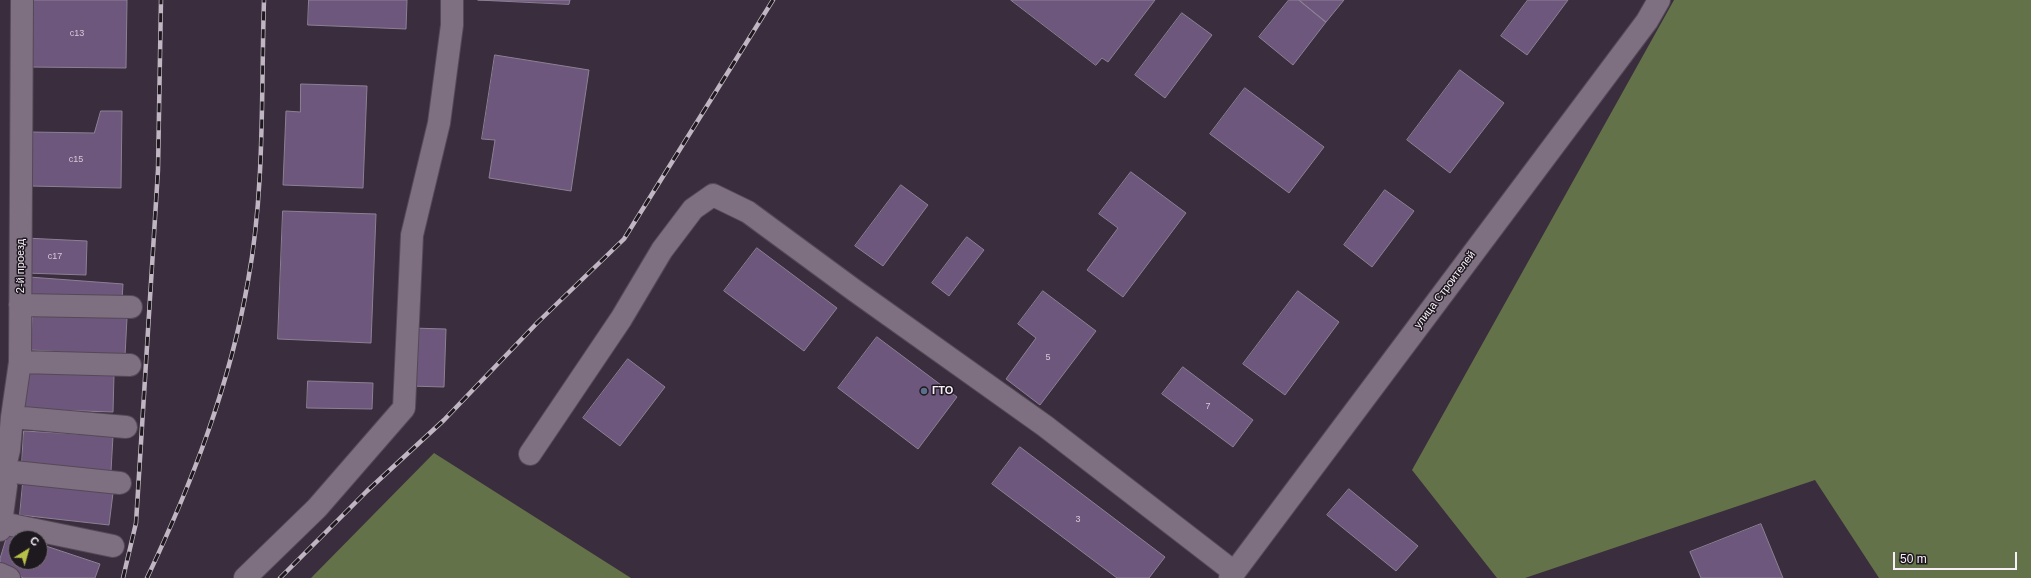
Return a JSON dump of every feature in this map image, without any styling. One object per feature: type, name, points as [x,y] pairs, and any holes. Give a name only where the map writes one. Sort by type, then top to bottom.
[{"type":"street","name":"2-й проезд","points":[[1,526],[3,480],[9,450],[20,362],[22,0]]},
{"type":"street","points":[[245,578],[317,508],[404,408],[412,235],[439,123],[452,25],[452,0]]},
{"type":"street","name":"улица Строителей","points":[[1232,575],[1647,21],[1659,0]]},
{"type":"street","points":[[530,454],[620,319],[662,250],[693,209],[713,195],[748,212],[854,290],[1045,426],[1232,575]]},
{"type":"street","points":[[20,305],[131,307]]},
{"type":"street","points":[[20,362],[130,365]]},
{"type":"street","points":[[12,417],[126,427]]},
{"type":"street","points":[[3,480],[120,483]]},
{"type":"street","points":[[1,526],[113,546]]},
{"type":"street","points":[[0,574],[9,578]]},
{"type":"green space","points":[[1674,0],[2031,0],[2031,578],[1879,578],[1815,480],[1525,578],[1497,578],[1412,470]]},
{"type":"green space","points":[[434,453],[631,578],[311,578]]},
{"type":"building","points":[[28,0],[127,0],[126,68],[27,67]]},
{"type":"building","points":[[309,0],[407,0],[406,29],[308,25]]},
{"type":"building","points":[[478,0],[570,0],[569,4]]},
{"type":"building","points":[[1011,0],[1155,0],[1108,62],[1102,58],[1096,65]]},
{"type":"building","points":[[1289,0],[1299,0],[1326,22],[1293,65],[1259,37]]},
{"type":"building","points":[[1299,0],[1344,0],[1326,22]]},
{"type":"building","points":[[1528,0],[1568,0],[1527,55],[1501,36]]},
{"type":"building","points":[[1182,13],[1212,35],[1165,98],[1135,75]]},
{"type":"building","points":[[495,55],[589,70],[571,191],[489,178],[495,140],[482,139]]},
{"type":"building","points":[[1460,70],[1504,103],[1450,173],[1407,140]]},
{"type":"building","points":[[301,84],[367,86],[363,188],[283,185],[286,111],[300,112]]},
{"type":"building","points":[[1245,88],[1324,147],[1289,193],[1210,134]]},
{"type":"building","points":[[101,111],[122,111],[121,188],[30,186],[31,132],[94,133]]},
{"type":"building","points":[[1131,172],[1186,213],[1123,297],[1087,270],[1118,228],[1099,214]]},
{"type":"building","points":[[901,185],[928,205],[883,266],[855,246]]},
{"type":"building","points":[[1385,190],[1414,211],[1372,267],[1344,245]]},
{"type":"building","points":[[283,211],[376,214],[371,343],[278,339]]},
{"type":"building","points":[[967,237],[984,250],[949,296],[932,283]]},
{"type":"building","points":[[25,238],[87,241],[86,275],[24,273]]},
{"type":"building","points":[[757,248],[837,308],[804,351],[724,291]]},
{"type":"building","points":[[29,277],[123,284],[122,300],[28,294]]},
{"type":"building","points":[[1043,291],[1096,331],[1040,405],[1006,379],[1036,338],[1018,324]]},
{"type":"building","points":[[1298,291],[1339,322],[1285,395],[1243,364]]},
{"type":"building","points":[[33,314],[127,318],[125,356],[31,350]]},
{"type":"building","points":[[411,328],[446,329],[444,387],[409,386]]},
{"type":"building","points":[[877,337],[957,397],[918,449],[838,388]]},
{"type":"building","points":[[628,359],[665,387],[620,446],[583,418]]},
{"type":"building","points":[[1183,367],[1253,420],[1233,447],[1162,394]]},
{"type":"building","points":[[23,372],[114,375],[113,412],[22,409]]},
{"type":"building","points":[[308,381],[373,383],[372,409],[307,408]]},
{"type":"building","points":[[24,431],[113,436],[111,471],[22,463]]},
{"type":"building","points":[[1020,447],[1165,557],[1149,578],[1117,578],[992,484]]},
{"type":"building","points":[[23,483],[113,493],[109,525],[20,515]]},
{"type":"building","points":[[1349,489],[1418,546],[1396,571],[1327,515]]},
{"type":"building","points":[[1761,524],[1783,578],[1701,578],[1690,552]]},
{"type":"building","points":[[8,534],[8,570],[48,570],[48,547],[100,564],[95,578],[24,578],[0,570],[0,559]]},
{"type":"railway","points":[[123,578],[136,523],[158,170],[161,0]]},
{"type":"railway","points":[[147,578],[164,542],[208,433],[231,358],[248,281],[260,176],[264,0]]},
{"type":"railway","points":[[280,578],[367,491],[444,420],[538,322],[624,239],[773,0]]},
{"type":"place","name":"ГТО","points":[[924,391]]}]
